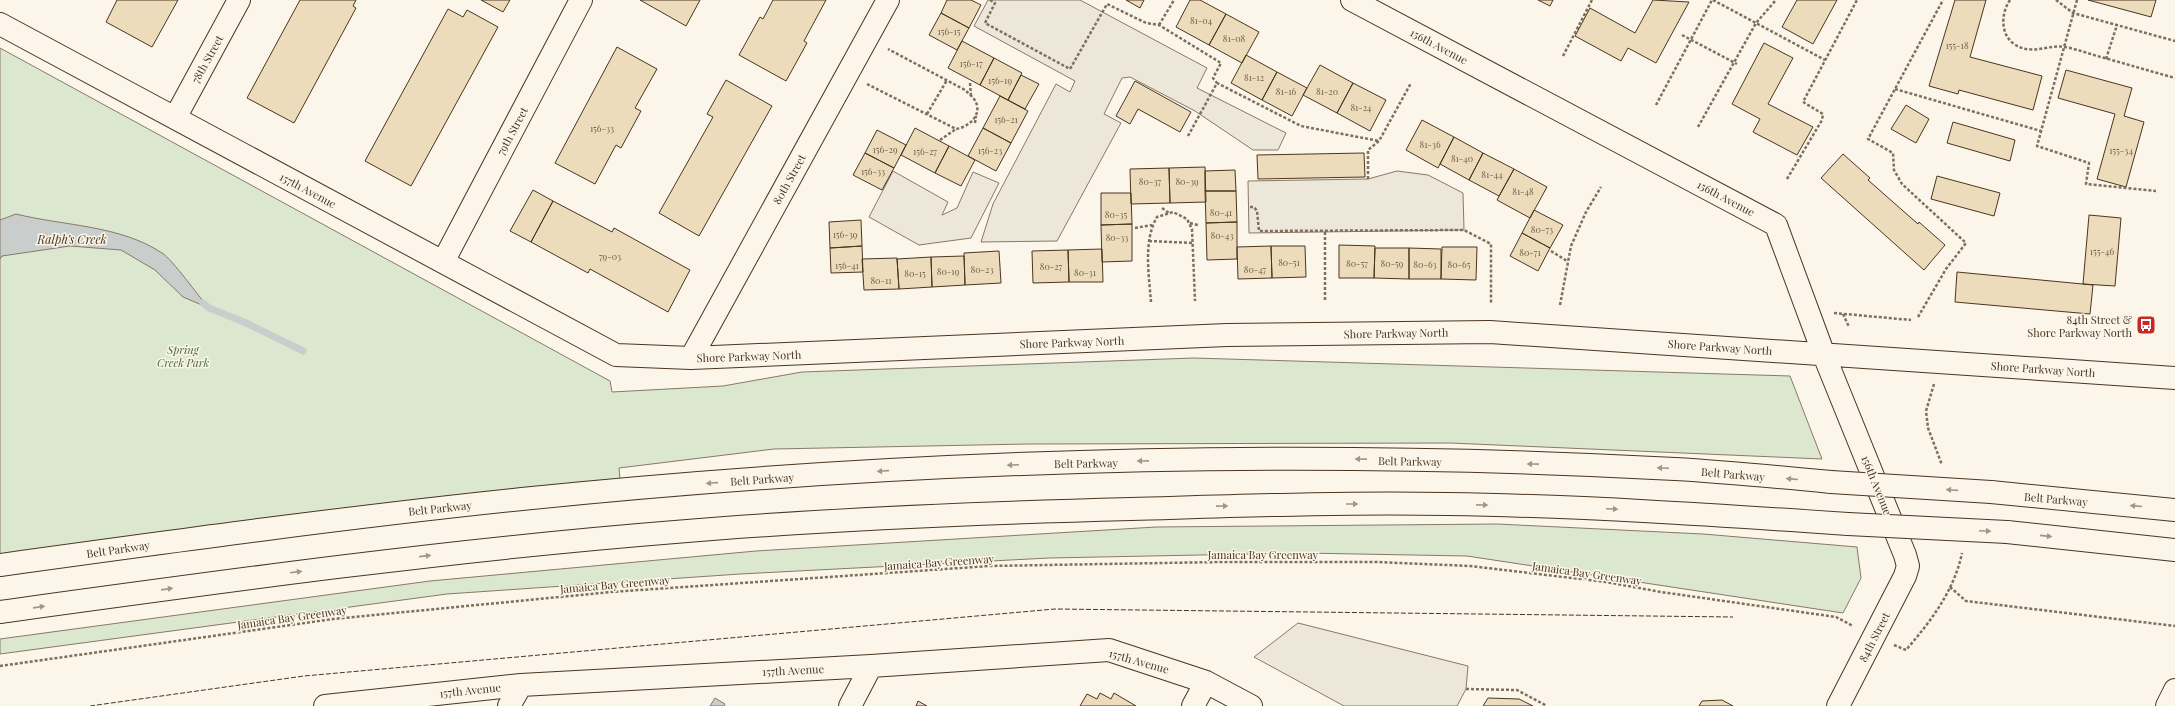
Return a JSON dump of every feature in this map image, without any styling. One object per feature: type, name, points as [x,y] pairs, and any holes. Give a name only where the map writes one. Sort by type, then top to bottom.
[{"type":"main road","name":"78th Street","points":[[175,118],[239,0]]},
{"type":"main road","name":"79th Street","points":[[443,262],[582,0]]},
{"type":"main road","name":"80th Street","points":[[690,358],[888,0]]},
{"type":"main road","name":"156th Avenue","points":[[1352,0],[1776,225],[1824,355],[1906,555],[1908,566]]},
{"type":"main road","name":"157th Avenue","points":[[0,24],[616,355]]},
{"type":"main road","name":"Shore Parkway North","points":[[616,355],[690,358],[1227,335],[1490,332],[2175,378]]},
{"type":"main road","name":"Belt Parkway","points":[[0,565],[275,528],[518,500],[699,484],[940,467],[1174,461],[1350,459],[1679,469],[1831,482],[1991,492],[2175,510]]},
{"type":"main road","points":[[0,612],[277,574],[523,546],[675,532],[929,516],[1190,507],[1444,504],[1648,510],[1848,524],[2007,532],[2175,550]]},
{"type":"main road","name":"84th Street","points":[[1838,706],[1875,637],[1905,576],[1908,566]]},
{"type":"main road","name":"157th Avenue","points":[[325,706],[521,685],[871,666],[1108,650],[1206,682],[1251,706]]},
{"type":"main road","points":[[850,706],[871,666]]},
{"type":"main road","points":[[1193,706],[1206,682]]},
{"type":"main road","points":[[509,706],[521,685]]},
{"type":"main road","points":[[2167,706],[2175,690]]},
{"type":"path","points":[[990,0],[995,3],[985,23],[1070,68],[1107,4],[1146,22],[1159,25],[1221,63],[1213,78],[1217,83],[1300,126],[1379,141]]},
{"type":"path","points":[[1159,25],[1174,0]]},
{"type":"path","points":[[1563,56],[1592,0]]},
{"type":"path","points":[[1656,105],[1712,0],[1825,60]]},
{"type":"path","points":[[1698,127],[1756,23],[1776,0]]},
{"type":"path","points":[[1787,179],[1822,120],[1823,114],[1803,102],[1856,0]]},
{"type":"path","points":[[1918,317],[1946,269],[1966,243],[1902,184],[1894,170],[1893,153],[1868,139],[1943,0]]},
{"type":"path","points":[[2010,0],[2004,11],[2003,23],[2007,35],[2014,44],[2024,48],[2036,50],[2064,47],[2175,78]]},
{"type":"path","points":[[2056,0],[2073,14],[2175,41]]},
{"type":"path","points":[[2077,0],[2037,146],[2089,163],[2086,184],[2156,191]]},
{"type":"path","points":[[2106,59],[2117,25]]},
{"type":"path","points":[[1682,35],[1737,64]]},
{"type":"path","points":[[867,38],[965,90],[978,107],[975,123]]},
{"type":"path","points":[[847,74],[956,129]]},
{"type":"path","points":[[927,114],[947,80]]},
{"type":"path","points":[[970,83],[971,96]]},
{"type":"path","points":[[1188,136],[1217,83]]},
{"type":"path","points":[[1368,179],[1368,150],[1379,141],[1411,83]]},
{"type":"path","points":[[1895,89],[2042,130]]},
{"type":"path","points":[[940,140],[956,129],[963,128],[972,123],[976,116]]},
{"type":"path","points":[[1560,305],[1570,246],[1586,212],[1601,186]]},
{"type":"path","points":[[1250,207],[1254,207],[1257,211],[1258,231],[1325,232],[1464,230],[1491,244],[1491,303]]},
{"type":"path","points":[[1162,208],[1169,213]]},
{"type":"path","points":[[1151,302],[1149,241],[1152,225],[1157,217],[1173,212],[1187,219],[1192,229],[1195,301]]},
{"type":"path","points":[[1189,223],[1198,225]]},
{"type":"path","points":[[1135,228],[1152,225]]},
{"type":"path","points":[[1325,232],[1325,301]]},
{"type":"path","points":[[1149,241],[1192,243]]},
{"type":"path","points":[[1551,252],[1568,260]]},
{"type":"path","points":[[1834,313],[1911,320]]},
{"type":"path","points":[[1843,314],[1848,327]]},
{"type":"path","name":"Jamaica Bay Greenway","points":[[0,666],[333,619],[612,592],[989,566],[1220,562],[1377,562],[1470,566],[1584,579],[1730,603],[1836,617],[1875,637]]},
{"type":"path","points":[[1950,587],[1966,601],[2175,626]]},
{"type":"path","points":[[1466,689],[1517,690],[1548,706]]},
{"type":"green space","name":"Spring Creek Park","points":[[0,48],[610,381],[612,392],[723,386],[802,372],[1194,358],[1790,376],[1822,459],[1450,443],[1028,444],[774,449],[619,468],[621,491],[0,565]]},
{"type":"green space","points":[[1497,524],[1703,534],[1857,547],[1861,578],[1843,613],[1467,556],[1302,553],[1049,558],[740,574],[447,594],[0,654],[0,639],[430,581],[756,551],[1156,527]]},
{"type":"shaded area","points":[[988,0],[1080,0],[1207,68],[1197,88],[1286,133],[1278,150],[1253,150],[1195,111],[1130,77],[1122,78],[1104,114],[1121,123],[1057,241],[981,242],[993,204],[1056,84],[1070,92],[1075,81],[974,26]]},
{"type":"shaded area","points":[[893,171],[948,202],[942,215],[957,208],[973,172],[999,183],[971,238],[919,245],[869,217]]},
{"type":"shaded area","points":[[1397,171],[1428,175],[1463,193],[1464,230],[1249,233],[1248,181],[1368,179]]},
{"type":"shaded area","points":[[1298,623],[1468,666],[1466,689],[1457,706],[1344,706],[1254,657]]},
{"type":"water","name":"Ralph’s Creek","points":[[16,214],[110,232],[146,244],[167,257],[209,308],[183,297],[155,270],[121,250],[70,246],[2,256],[0,259],[0,220]]},
{"type":"water","points":[[715,698],[725,704],[724,706],[710,706]]},
{"type":"building","points":[[117,0],[178,0],[152,47],[106,22]]},
{"type":"building","points":[[300,0],[356,0],[353,6],[356,8],[294,123],[247,98]]},
{"type":"building","points":[[481,0],[510,0],[503,12]]},
{"type":"building","points":[[640,0],[700,0],[686,26]]},
{"type":"building","points":[[773,0],[826,0],[804,41],[807,43],[786,81],[739,55],[760,17],[763,19]]},
{"type":"building","points":[[947,0],[971,0],[981,5],[969,28],[941,13]]},
{"type":"building","points":[[1126,0],[1144,0],[1140,8]]},
{"type":"building","points":[[1190,0],[1200,0],[1226,14],[1209,45],[1176,27]]},
{"type":"building","points":[[1538,0],[1553,0],[1550,6]]},
{"type":"building","points":[[1653,0],[1689,2],[1656,63],[1628,48],[1621,61],[1575,36],[1590,8],[1635,33]]},
{"type":"building","points":[[1797,0],[1837,0],[1813,44],[1782,27]]},
{"type":"building","points":[[1955,0],[1986,0],[1970,57],[2042,76],[2033,110],[1959,90],[1958,94],[1929,86]]},
{"type":"building","points":[[2088,0],[2156,0],[2151,17]]},
{"type":"building","points":[[448,9],[463,17],[467,10],[498,27],[411,186],[365,161]]},
{"type":"building","points":[[941,13],[969,28],[957,50],[929,35]]},
{"type":"building","points":[[1226,14],[1259,32],[1242,63],[1209,45]]},
{"type":"building","points":[[962,41],[994,58],[980,85],[948,68]]},
{"type":"building","points":[[1764,43],[1793,58],[1768,104],[1813,127],[1797,155],[1753,132],[1760,119],[1732,104]]},
{"type":"building","points":[[617,47],[657,69],[635,108],[641,111],[621,148],[616,145],[595,184],[555,163]]},
{"type":"building","points":[[1246,55],[1277,72],[1262,100],[1231,83]]},
{"type":"building","points":[[994,58],[1022,73],[1008,100],[980,85]]},
{"type":"building","points":[[1320,65],[1353,83],[1337,113],[1303,95]]},
{"type":"building","points":[[2066,70],[2132,88],[2124,116],[2144,122],[2126,187],[2097,179],[2115,114],[2058,98]]},
{"type":"building","points":[[1277,72],[1307,88],[1292,116],[1262,100]]},
{"type":"building","points":[[1021,75],[1039,84],[1025,109],[1008,100]]},
{"type":"building","points":[[726,80],[772,106],[699,236],[659,213],[713,117],[707,114]]},
{"type":"building","points":[[1135,81],[1191,112],[1180,132],[1138,109],[1130,124],[1116,116]]},
{"type":"building","points":[[1353,83],[1386,100],[1370,131],[1337,113]]},
{"type":"building","points":[[1000,96],[1028,111],[1011,143],[983,128]]},
{"type":"building","points":[[1906,105],[1929,119],[1916,143],[1891,129]]},
{"type":"building","points":[[1422,120],[1454,137],[1438,168],[1406,150]]},
{"type":"building","points":[[1953,122],[2015,140],[2010,161],[1947,143]]},
{"type":"building","points":[[915,128],[949,146],[935,173],[901,155]]},
{"type":"building","points":[[983,128],[1011,143],[996,171],[968,156]]},
{"type":"building","points":[[877,130],[906,145],[894,168],[865,153]]},
{"type":"building","points":[[1454,137],[1483,153],[1469,180],[1440,164]]},
{"type":"building","points":[[949,146],[975,160],[961,186],[935,173]]},
{"type":"building","points":[[865,153],[894,168],[882,190],[853,175]]},
{"type":"building","points":[[1364,153],[1365,177],[1258,179],[1257,155]]},
{"type":"building","points":[[1483,153],[1514,169],[1499,196],[1469,180]]},
{"type":"building","points":[[1843,154],[1870,178],[1868,180],[1918,224],[1919,222],[1945,245],[1924,270],[1821,178]]},
{"type":"building","points":[[1205,167],[1206,202],[1170,203],[1169,168]]},
{"type":"building","points":[[1169,168],[1170,203],[1131,204],[1130,169]]},
{"type":"building","points":[[1514,169],[1547,187],[1530,218],[1497,200]]},
{"type":"building","points":[[1235,170],[1236,191],[1205,191],[1205,171]]},
{"type":"building","points":[[1937,176],[2000,193],[1994,216],[1931,199]]},
{"type":"building","points":[[533,190],[553,201],[531,242],[510,231]]},
{"type":"building","points":[[1205,191],[1236,191],[1237,222],[1206,223]]},
{"type":"building","points":[[1101,193],[1131,193],[1132,224],[1101,225]]},
{"type":"building","points":[[553,201],[612,232],[614,228],[690,270],[668,312],[590,269],[588,273],[531,242]]},
{"type":"building","points":[[1534,210],[1563,225],[1550,248],[1522,233]]},
{"type":"building","points":[[2089,215],[2121,218],[2115,286],[2083,284]]},
{"type":"building","points":[[861,220],[862,246],[830,248],[829,222]]},
{"type":"building","points":[[1237,222],[1237,259],[1207,260],[1206,223]]},
{"type":"building","points":[[1132,224],[1132,261],[1102,262],[1101,225]]},
{"type":"building","points":[[1522,233],[1550,248],[1538,271],[1510,256]]},
{"type":"building","points":[[1339,245],[1375,246],[1374,278],[1339,278]]},
{"type":"building","points":[[862,246],[863,272],[831,273],[830,248]]},
{"type":"building","points":[[1271,246],[1272,278],[1238,279],[1237,247]]},
{"type":"building","points":[[1271,246],[1305,246],[1306,277],[1272,278]]},
{"type":"building","points":[[1442,247],[1477,247],[1476,280],[1441,279]]},
{"type":"building","points":[[1375,248],[1409,248],[1409,279],[1374,278]]},
{"type":"building","points":[[1409,248],[1441,249],[1441,279],[1409,279]]},
{"type":"building","points":[[1102,249],[1103,282],[1069,282],[1068,250]]},
{"type":"building","points":[[1068,250],[1069,282],[1033,283],[1032,251]]},
{"type":"building","points":[[999,251],[1001,283],[965,285],[964,253]]},
{"type":"building","points":[[964,256],[965,285],[932,287],[931,257]]},
{"type":"building","points":[[931,257],[932,287],[899,289],[897,259]]},
{"type":"building","points":[[897,258],[899,289],[864,290],[862,259]]},
{"type":"building","points":[[1957,272],[2093,285],[2090,314],[1955,302]]},
{"type":"building","points":[[1100,693],[1111,699],[1114,693],[1136,706],[1080,706],[1087,694],[1097,699]]},
{"type":"building","points":[[1488,698],[1519,699],[1533,706],[1483,706]]},
{"type":"building","points":[[1722,700],[1733,706],[1699,706],[1702,701]]},
{"type":"building","points":[[918,701],[927,706],[916,706]]},
{"type":"waterway","name":"Ralph’s Creek","points":[[203,303],[209,308],[244,322],[303,351]]},
{"type":"fence","points":[[90,706],[304,676],[1055,609],[1733,617]]},
{"type":"place","name":"84th Street & Shore Parkway North","points":[[2146,325]]}]
